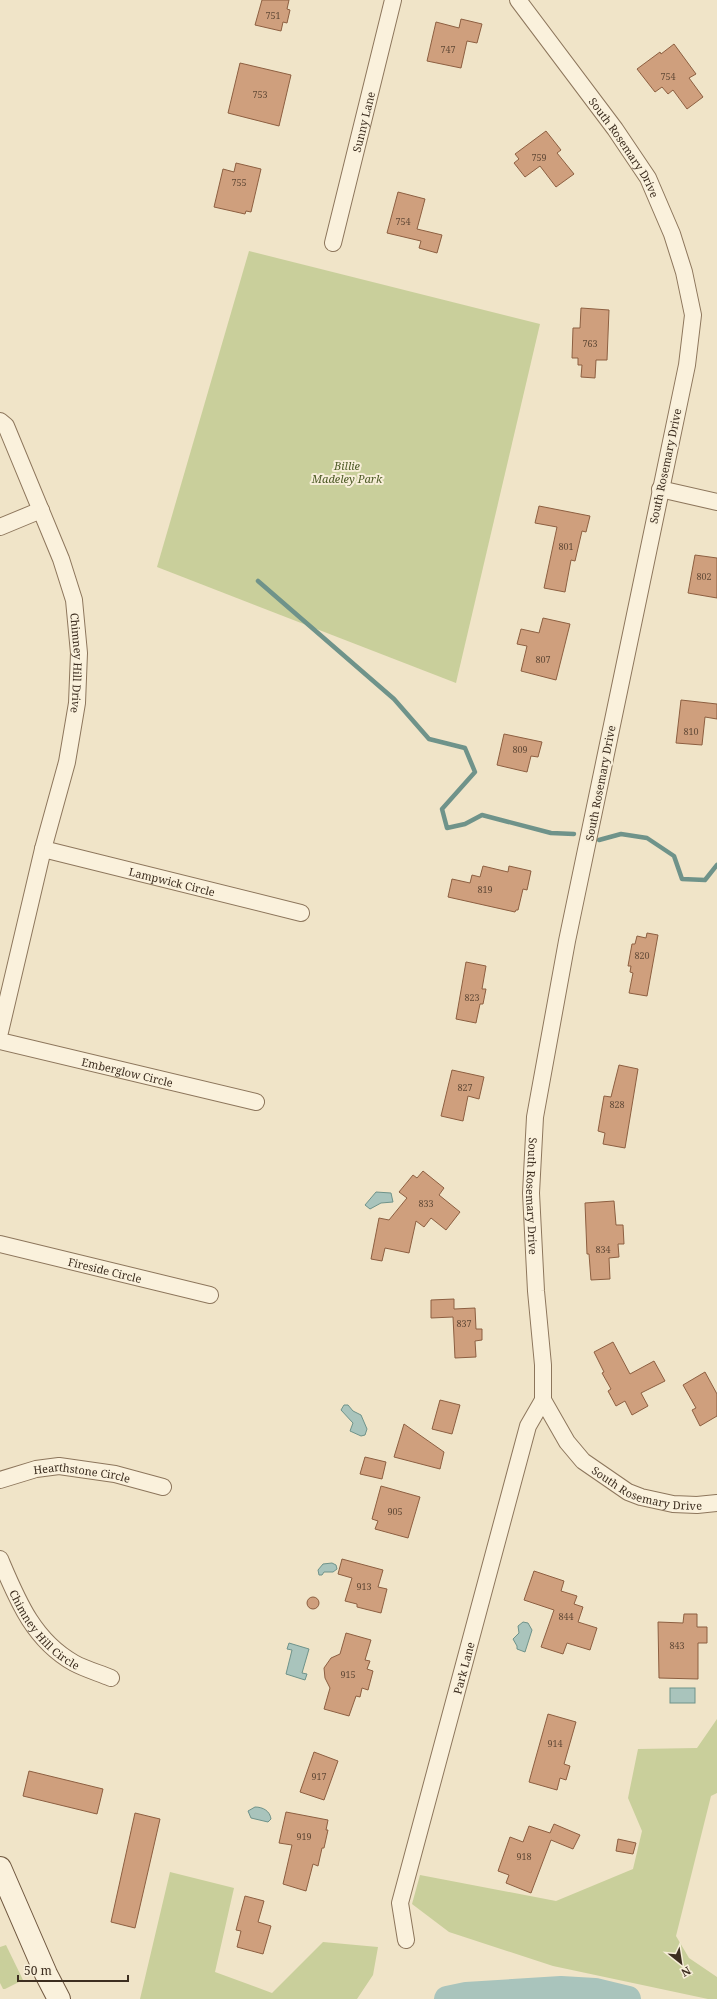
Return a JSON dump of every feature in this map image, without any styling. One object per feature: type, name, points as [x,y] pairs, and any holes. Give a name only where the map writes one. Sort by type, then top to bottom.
[{"type":"main road","points":[[0,1868],[46,1974],[59,1999]]},
{"type":"street","name":"Sunny Lane","points":[[333,242],[394,0]]},
{"type":"street","name":"South Rosemary Drive","points":[[518,0],[615,128],[648,178],[672,234],[684,272],[693,315],[687,365],[567,941],[535,1117],[531,1193],[536,1291],[543,1365],[543,1400],[567,1442],[583,1461],[628,1492],[658,1502],[697,1505],[717,1503]]},
{"type":"street","name":"Chimney Hill Drive","points":[[0,421],[6,426],[61,559],[74,600],[79,653],[77,703],[67,762],[43,849],[0,1032]]},
{"type":"street","points":[[660,490],[717,502]]},
{"type":"street","points":[[0,527],[41,510]]},
{"type":"street","name":"Lampwick Circle","points":[[43,849],[301,913]]},
{"type":"street","name":"Emberglow Circle","points":[[0,1041],[256,1102]]},
{"type":"street","name":"Fireside Circle","points":[[0,1244],[210,1295]]},
{"type":"street","name":"Park Lane","points":[[406,1940],[400,1903],[528,1426],[543,1400]]},
{"type":"street","name":"Hearthstone Circle","points":[[0,1480],[36,1469],[59,1466],[115,1474],[163,1487]]},
{"type":"street","name":"Chimney Hill Circle","points":[[0,1559],[17,1599],[30,1623],[46,1640],[74,1663],[111,1678]]},
{"type":"green space","name":"Billie Madeley Park","points":[[249,251],[540,324],[456,683],[157,567]]},
{"type":"green space","points":[[717,1719],[717,1793],[711,1796],[676,1936],[689,1958],[717,1977],[717,1999],[708,1999],[553,1966],[449,1932],[412,1904],[420,1875],[556,1901],[633,1869],[642,1831],[628,1798],[638,1749],[697,1748]]},
{"type":"green space","points":[[170,1872],[234,1888],[215,1972],[272,1993],[323,1942],[378,1947],[373,1975],[357,1999],[140,1999]]},
{"type":"green space","points":[[6,1945],[23,1980],[3,1989],[0,1983],[0,1947]]},
{"type":"water","points":[[376,1192],[391,1193],[393,1202],[381,1203],[370,1209],[365,1205]]},
{"type":"water","points":[[344,1405],[348,1405],[353,1411],[361,1415],[367,1429],[365,1435],[361,1436],[350,1431],[353,1423],[341,1410]]},
{"type":"water","points":[[332,1563],[336,1565],[337,1569],[333,1572],[324,1572],[322,1575],[319,1575],[318,1570],[323,1564]]},
{"type":"water","points":[[523,1622],[528,1623],[532,1630],[525,1652],[517,1649],[513,1639],[519,1633],[518,1626]]},
{"type":"water","points":[[289,1643],[309,1649],[302,1673],[307,1674],[305,1680],[286,1674],[292,1650],[287,1649]]},
{"type":"water","points":[[670,1688],[695,1688],[695,1703],[670,1703]]},
{"type":"water","points":[[255,1807],[266,1810],[271,1819],[268,1822],[251,1818],[248,1811]]},
{"type":"building","points":[[262,0],[289,0],[287,9],[290,10],[287,23],[283,22],[281,31],[255,25]]},
{"type":"building","points":[[461,19],[482,24],[477,43],[467,41],[461,68],[427,61],[436,22],[459,28]]},
{"type":"building","points":[[674,44],[696,74],[689,78],[703,97],[687,109],[673,90],[668,94],[662,87],[655,92],[637,69],[660,52],[661,54]]},
{"type":"building","points":[[240,63],[291,75],[279,126],[228,113]]},
{"type":"building","points":[[546,131],[561,150],[557,153],[574,174],[556,187],[540,166],[525,177],[514,163],[519,159],[515,154]]},
{"type":"building","points":[[236,163],[261,169],[251,212],[246,211],[245,214],[214,207],[223,169],[234,172]]},
{"type":"building","points":[[398,192],[425,199],[417,229],[442,235],[437,253],[419,248],[421,241],[387,233]]},
{"type":"building","points":[[581,308],[609,310],[607,360],[596,360],[595,378],[581,377],[582,365],[578,365],[578,358],[572,358],[573,328],[580,328]]},
{"type":"building","points":[[539,506],[590,516],[586,532],[582,531],[575,561],[571,560],[565,592],[544,588],[557,527],[535,523]]},
{"type":"building","points":[[695,555],[717,558],[717,598],[688,593]]},
{"type":"building","points":[[543,618],[570,624],[556,680],[521,671],[527,646],[517,644],[521,629],[539,633]]},
{"type":"building","points":[[681,700],[717,704],[717,719],[705,717],[702,745],[676,743]]},
{"type":"building","points":[[504,734],[542,742],[538,757],[531,756],[527,772],[497,765]]},
{"type":"building","points":[[483,866],[508,872],[509,866],[531,871],[527,890],[523,889],[518,910],[515,912],[448,897],[452,879],[470,883],[472,875],[480,877]]},
{"type":"building","points":[[647,933],[658,935],[647,996],[629,993],[633,973],[630,972],[631,966],[628,966],[632,944],[635,944],[637,936],[646,938]]},
{"type":"building","points":[[466,962],[486,966],[482,989],[486,989],[483,1004],[480,1004],[476,1023],[456,1019]]},
{"type":"building","points":[[619,1065],[638,1069],[625,1148],[603,1144],[605,1133],[598,1131],[604,1096],[611,1097]]},
{"type":"building","points":[[452,1070],[484,1077],[479,1099],[468,1096],[463,1121],[441,1116]]},
{"type":"building","points":[[423,1171],[444,1188],[439,1195],[460,1212],[446,1230],[431,1218],[424,1227],[416,1221],[409,1253],[385,1248],[382,1261],[371,1259],[379,1218],[389,1220],[407,1198],[399,1192],[413,1175],[417,1178]]},
{"type":"building","points":[[614,1201],[616,1225],[623,1225],[624,1244],[618,1244],[619,1257],[609,1258],[610,1279],[591,1280],[589,1254],[587,1254],[585,1203]]},
{"type":"building","points":[[454,1299],[454,1309],[475,1308],[476,1329],[482,1329],[482,1340],[475,1341],[476,1357],[455,1358],[453,1317],[431,1318],[431,1300]]},
{"type":"building","points":[[613,1342],[630,1374],[654,1361],[665,1381],[641,1393],[648,1406],[632,1415],[625,1401],[616,1406],[608,1391],[611,1389],[602,1373],[604,1372],[594,1352]]},
{"type":"building","points":[[705,1372],[717,1394],[717,1416],[700,1426],[692,1410],[696,1408],[683,1385]]},
{"type":"building","points":[[440,1400],[460,1405],[452,1434],[432,1429]]},
{"type":"building","points":[[404,1424],[444,1452],[440,1469],[394,1457]]},
{"type":"building","points":[[365,1457],[386,1462],[382,1479],[360,1474]]},
{"type":"building","points":[[381,1486],[420,1497],[408,1538],[375,1529],[378,1521],[372,1519]]},
{"type":"building","points":[[342,1559],[383,1570],[378,1587],[387,1589],[381,1613],[357,1607],[357,1604],[345,1601],[352,1578],[338,1574]]},
{"type":"building","points":[[534,1571],[564,1581],[561,1591],[577,1596],[574,1604],[583,1607],[578,1622],[597,1628],[590,1650],[567,1643],[563,1654],[541,1647],[554,1610],[524,1600]]},
{"type":"building","points":[[311,1597],[315,1597],[319,1603],[315,1609],[311,1609],[307,1605],[307,1601]]},
{"type":"building","points":[[684,1614],[697,1614],[697,1627],[707,1627],[707,1643],[698,1643],[698,1679],[659,1678],[658,1622],[683,1623]]},
{"type":"building","points":[[346,1633],[371,1640],[365,1660],[370,1661],[367,1669],[373,1671],[368,1690],[362,1688],[360,1697],[356,1696],[349,1716],[324,1709],[330,1688],[325,1678],[324,1668],[331,1658],[340,1654]]},
{"type":"building","points":[[548,1714],[576,1722],[564,1764],[570,1766],[566,1780],[560,1778],[557,1790],[529,1782]]},
{"type":"building","points":[[314,1752],[338,1761],[324,1800],[300,1792]]},
{"type":"building","points":[[29,1771],[103,1789],[97,1814],[23,1796]]},
{"type":"building","points":[[286,1812],[328,1820],[326,1830],[328,1830],[324,1848],[322,1848],[318,1866],[313,1864],[306,1891],[283,1884],[292,1845],[279,1843]]},
{"type":"building","points":[[135,1813],[160,1819],[135,1928],[111,1922]]},
{"type":"building","points":[[554,1824],[580,1835],[573,1849],[551,1840],[531,1893],[506,1883],[509,1875],[498,1871],[510,1837],[523,1842],[529,1826],[550,1833]]},
{"type":"building","points":[[618,1839],[636,1843],[633,1854],[616,1851]]},
{"type":"building","points":[[245,1896],[264,1901],[258,1922],[271,1926],[263,1954],[237,1947],[241,1931],[236,1930]]},
{"type":"waterway","points":[[258,581],[394,699],[429,739],[465,748],[475,772],[442,809],[447,828],[465,824],[482,815],[551,833],[574,834]]},
{"type":"waterway","points":[[599,840],[621,834],[647,838],[674,856],[682,879],[705,880],[717,865]]},
{"type":"waterway","points":[[447,1999],[466,1995],[561,1989],[595,1991],[628,1999]]}]
